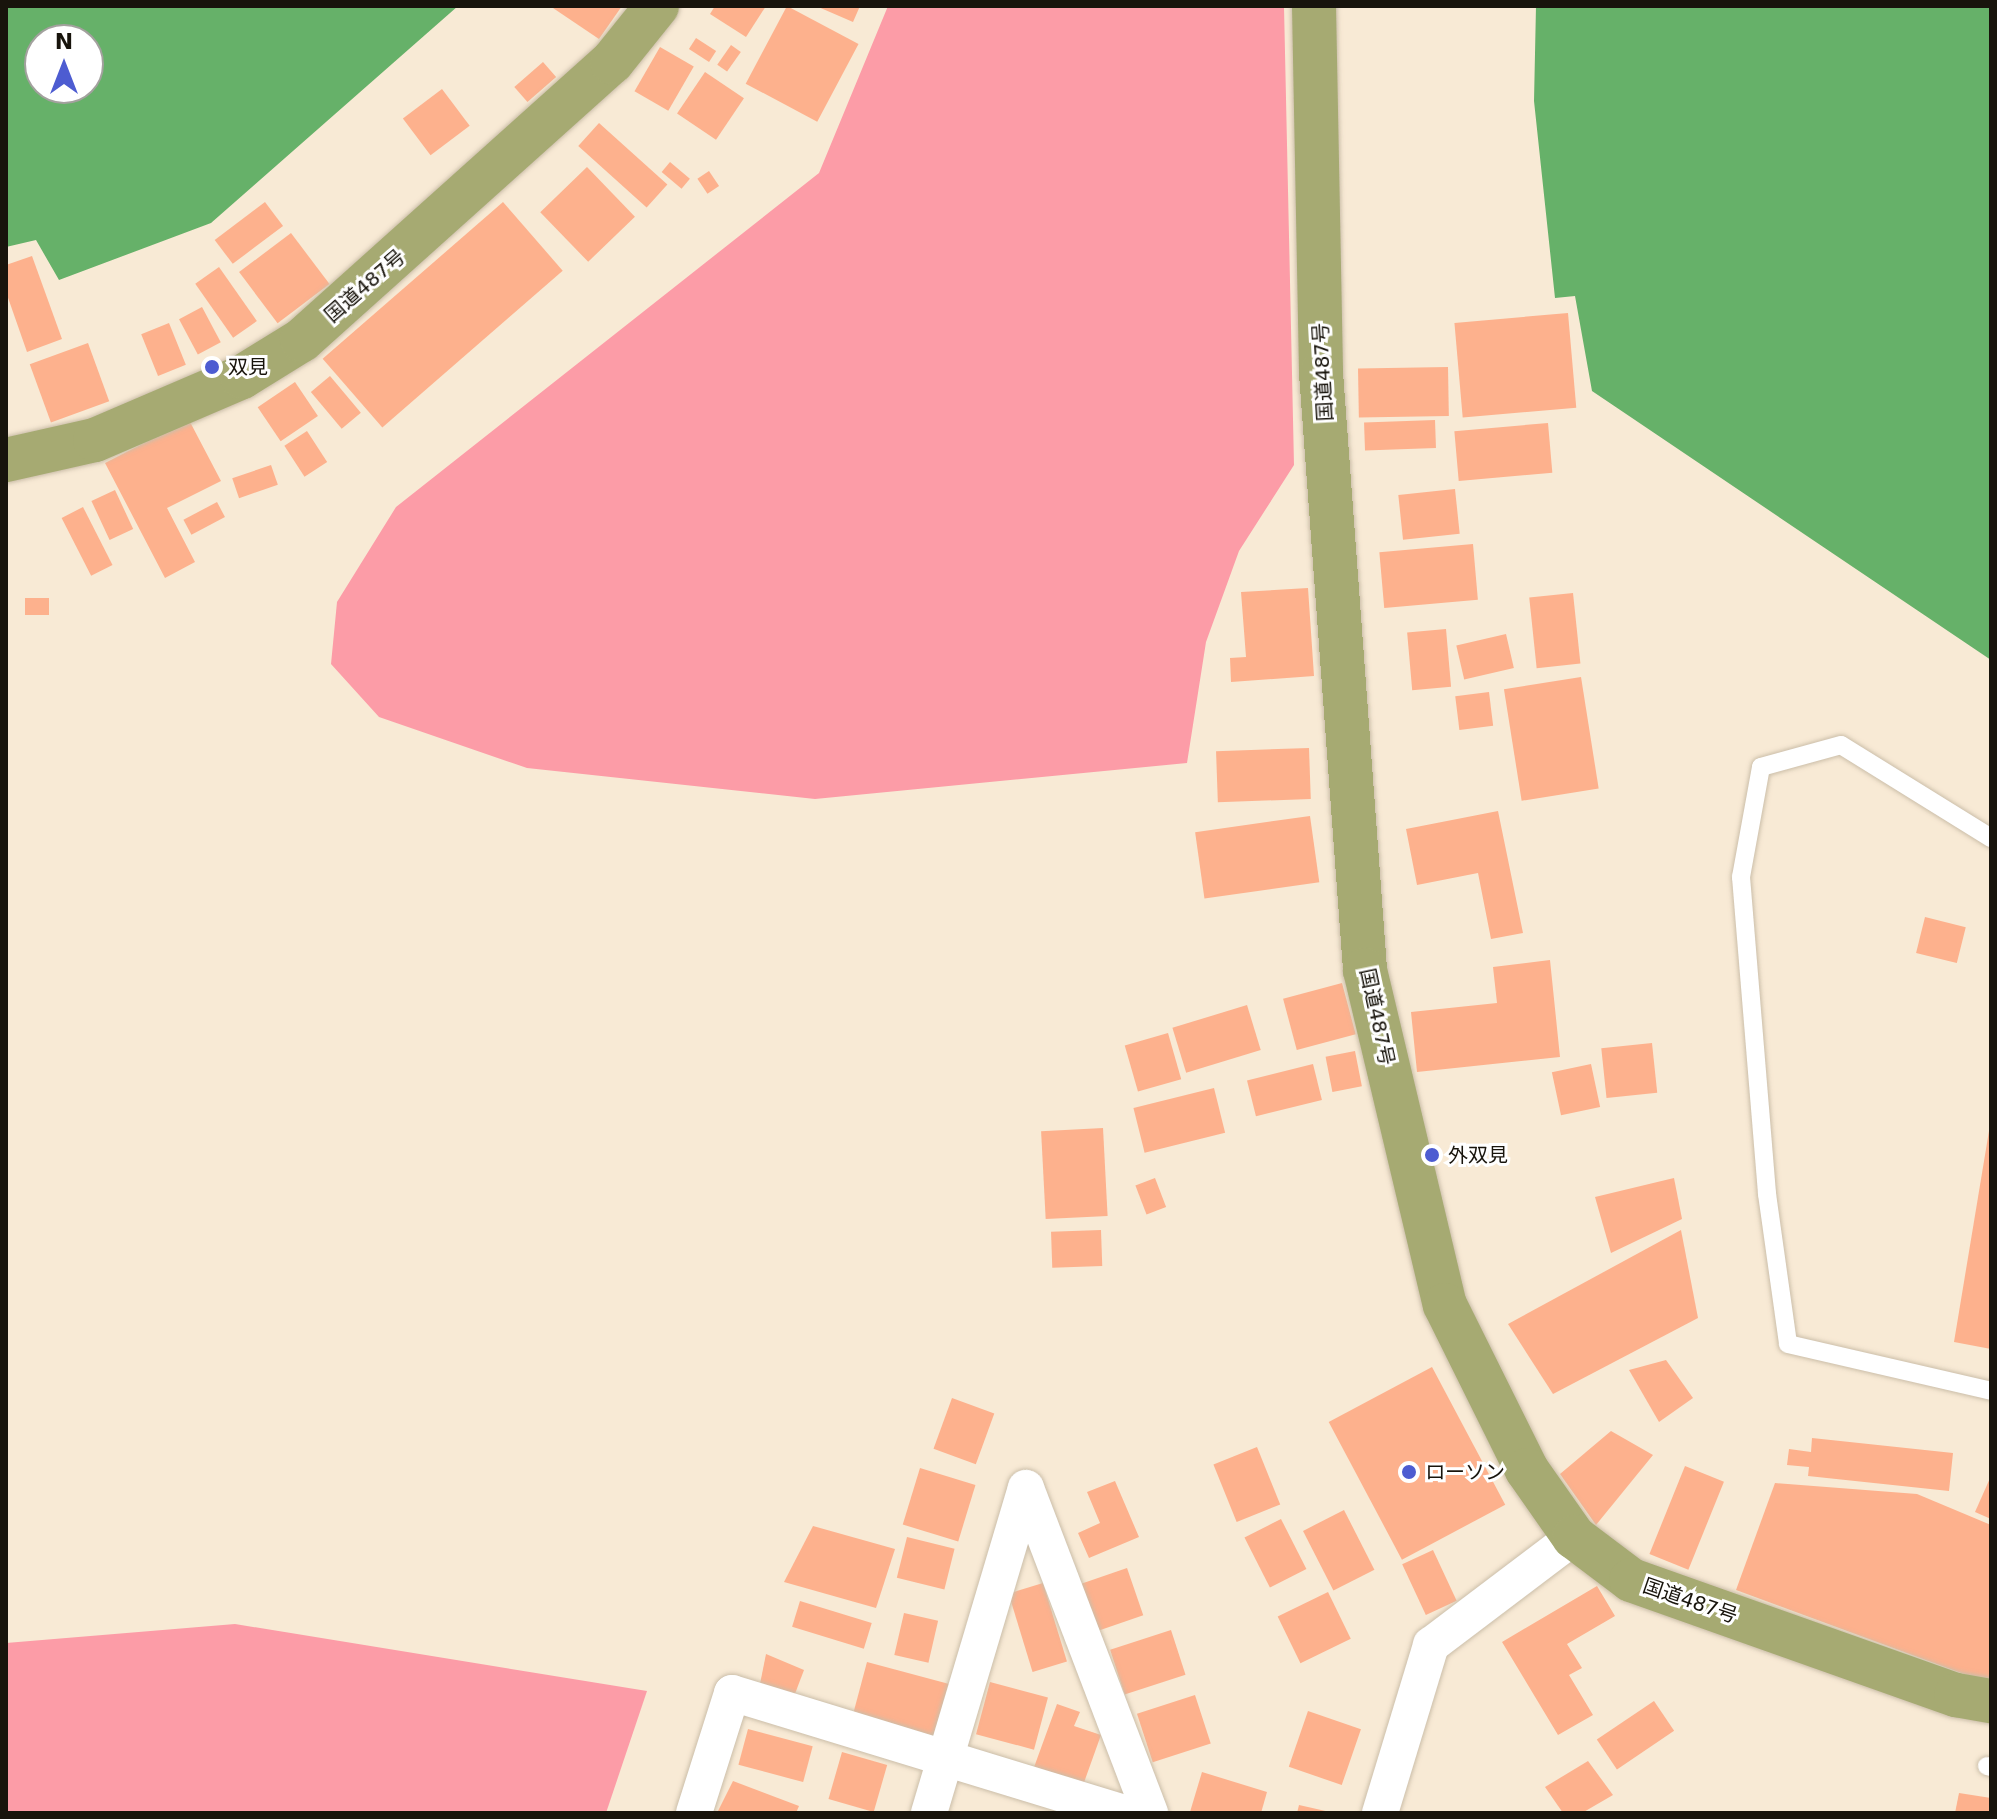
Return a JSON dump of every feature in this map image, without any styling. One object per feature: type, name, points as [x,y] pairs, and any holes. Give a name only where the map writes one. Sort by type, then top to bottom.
[{"type":"highway","name":"国道487号","points":[[6,460],[95,440],[242,377],[302,340],[612,62],[657,6]]},
{"type":"highway","name":"国道487号","points":[[1314,6],[1321,373],[1365,970],[1445,1305],[1527,1470],[1574,1537],[1631,1580],[1956,1695],[1991,1701]]},
{"type":"street","points":[[929,1813],[1026,1488],[1150,1813]]},
{"type":"street","points":[[1380,1813],[1431,1645],[1574,1537]]},
{"type":"street","points":[[694,1813],[732,1693],[1124,1813]]},
{"type":"lane","points":[[1991,838],[1841,745],[1761,767],[1741,877],[1767,1194],[1788,1344],[1991,1391]]},
{"type":"shaded area","points":[[6,6],[458,6],[211,223],[59,280],[36,240],[6,247]]},
{"type":"shaded area","points":[[888,6],[1284,6],[1294,465],[1239,551],[1206,642],[1187,763],[815,799],[527,768],[379,717],[331,664],[337,602],[396,507],[819,173]]},
{"type":"shaded area","points":[[1536,6],[1991,6],[1991,660],[1592,391],[1575,296],[1555,298],[1534,101]]},
{"type":"shaded area","points":[[235,1624],[647,1691],[606,1813],[6,1813],[6,1643]]},
{"type":"building","points":[[550,6],[622,6],[599,39]]},
{"type":"building","points":[[715,6],[766,6],[746,37],[710,14]]},
{"type":"building","points":[[787,6],[859,44],[817,122],[746,84]]},
{"type":"building","points":[[816,6],[860,6],[853,22]]},
{"type":"building","points":[[696,38],[716,51],[709,62],[689,49]]},
{"type":"building","points":[[731,45],[741,52],[727,72],[717,65]]},
{"type":"building","points":[[660,47],[694,66],[668,111],[634,91]]},
{"type":"building","points":[[543,62],[556,77],[527,102],[514,87]]},
{"type":"building","points":[[705,72],[744,98],[716,140],[677,113]]},
{"type":"building","points":[[442,89],[470,126],[431,155],[403,118]]},
{"type":"building","points":[[599,123],[667,185],[647,208],[578,146]]},
{"type":"building","points":[[670,162],[690,179],[682,189],[662,172]]},
{"type":"building","points":[[587,167],[635,217],[588,262],[540,212]]},
{"type":"building","points":[[709,171],[719,186],[707,194],[697,179]]},
{"type":"building","points":[[265,202],[283,226],[233,264],[215,240]]},
{"type":"building","points":[[503,202],[563,271],[382,427],[323,359]]},
{"type":"building","points":[[291,233],[330,284],[278,323],[239,272]]},
{"type":"building","points":[[32,256],[62,339],[27,352],[6,292],[6,265]]},
{"type":"building","points":[[219,267],[257,321],[233,338],[195,284]]},
{"type":"building","points":[[202,307],[221,342],[198,355],[179,319]]},
{"type":"building","points":[[1568,313],[1576,408],[1463,418],[1454,323]]},
{"type":"building","points":[[169,323],[186,365],[158,376],[141,334]]},
{"type":"building","points":[[88,343],[109,401],[51,422],[30,364]]},
{"type":"building","points":[[1448,367],[1449,416],[1359,418],[1358,369]]},
{"type":"building","points":[[330,376],[361,413],[342,429],[311,392]]},
{"type":"building","points":[[295,382],[318,416],[281,441],[258,407]]},
{"type":"building","points":[[189,420],[221,481],[167,508],[195,562],[165,578],[105,463]]},
{"type":"building","points":[[1435,420],[1436,448],[1365,450],[1364,422]]},
{"type":"building","points":[[1548,423],[1552,473],[1459,481],[1454,431]]},
{"type":"building","points":[[307,431],[327,462],[305,477],[284,446]]},
{"type":"building","points":[[271,465],[278,485],[239,498],[232,478]]},
{"type":"building","points":[[1455,489],[1460,534],[1403,540],[1398,495]]},
{"type":"building","points":[[115,490],[133,529],[110,540],[91,501]]},
{"type":"building","points":[[217,502],[225,517],[191,535],[183,520]]},
{"type":"building","points":[[83,507],[113,565],[91,576],[62,518]]},
{"type":"building","points":[[1473,544],[1478,600],[1384,608],[1379,552]]},
{"type":"building","points":[[1308,588],[1314,676],[1231,682],[1230,658],[1246,657],[1241,592]]},
{"type":"building","points":[[1573,593],[1580,664],[1537,668],[1529,598]]},
{"type":"building","points":[[25,598],[49,598],[49,615],[25,615]]},
{"type":"building","points":[[1446,629],[1451,687],[1412,690],[1407,632]]},
{"type":"building","points":[[1506,634],[1514,668],[1464,680],[1456,645]]},
{"type":"building","points":[[1581,677],[1599,789],[1522,801],[1504,689]]},
{"type":"building","points":[[1489,692],[1493,726],[1459,730],[1455,696]]},
{"type":"building","points":[[1309,748],[1311,799],[1218,802],[1216,751]]},
{"type":"building","points":[[1498,811],[1523,933],[1491,939],[1478,873],[1417,885],[1406,829]]},
{"type":"building","points":[[1310,816],[1319,882],[1204,898],[1195,832]]},
{"type":"building","points":[[1925,917],[1966,927],[1957,963],[1916,953]]},
{"type":"building","points":[[1550,960],[1560,1057],[1417,1072],[1411,1012],[1497,1003],[1493,967]]},
{"type":"building","points":[[1342,983],[1356,1034],[1297,1050],[1283,999]]},
{"type":"building","points":[[1247,1005],[1261,1050],[1186,1073],[1172,1028]]},
{"type":"building","points":[[1168,1033],[1181,1079],[1138,1092],[1125,1045]]},
{"type":"building","points":[[1652,1043],[1657,1093],[1607,1098],[1601,1048]]},
{"type":"building","points":[[1355,1051],[1362,1086],[1332,1092],[1326,1057]]},
{"type":"building","points":[[1313,1064],[1322,1100],[1256,1116],[1247,1080]]},
{"type":"building","points":[[1591,1064],[1600,1107],[1561,1115],[1552,1072]]},
{"type":"building","points":[[1214,1088],[1225,1133],[1145,1153],[1133,1108]]},
{"type":"building","points":[[1103,1128],[1108,1216],[1046,1219],[1041,1131]]},
{"type":"building","points":[[1991,1131],[1991,1349],[1954,1342]]},
{"type":"building","points":[[1155,1178],[1166,1207],[1147,1214],[1135,1186]]},
{"type":"building","points":[[1674,1178],[1682,1219],[1611,1253],[1595,1197]]},
{"type":"building","points":[[1101,1230],[1102,1266],[1052,1268],[1051,1232]]},
{"type":"building","points":[[1681,1230],[1698,1318],[1553,1394],[1508,1324]]},
{"type":"building","points":[[1666,1360],[1693,1398],[1659,1422],[1629,1370]]},
{"type":"building","points":[[1432,1367],[1505,1505],[1402,1560],[1329,1422]]},
{"type":"building","points":[[952,1398],[994,1413],[976,1464],[934,1449]]},
{"type":"building","points":[[1611,1431],[1653,1455],[1596,1525],[1560,1474]]},
{"type":"building","points":[[1812,1438],[1953,1453],[1949,1491],[1808,1476],[1809,1467],[1787,1465],[1789,1449],[1811,1452]]},
{"type":"building","points":[[1257,1447],[1280,1504],[1237,1522],[1213,1465]]},
{"type":"building","points":[[1685,1466],[1724,1482],[1688,1570],[1649,1554]]},
{"type":"building","points":[[920,1468],[975,1485],[958,1541],[903,1524]]},
{"type":"building","points":[[1991,1476],[1991,1519],[1975,1512]]},
{"type":"building","points":[[1115,1481],[1139,1537],[1089,1558],[1078,1533],[1100,1523],[1087,1492]]},
{"type":"building","points":[[1775,1483],[1917,1494],[1991,1525],[1991,1684],[1736,1590]]},
{"type":"building","points":[[1344,1510],[1374,1570],[1333,1591],[1303,1531]]},
{"type":"building","points":[[1281,1519],[1306,1569],[1270,1588],[1244,1538]]},
{"type":"building","points":[[813,1526],[895,1549],[876,1608],[784,1582]]},
{"type":"building","points":[[907,1537],[955,1549],[944,1590],[897,1578]]},
{"type":"building","points":[[1433,1550],[1457,1601],[1426,1615],[1402,1564]]},
{"type":"building","points":[[1127,1568],[1143,1615],[1093,1633],[1077,1585]]},
{"type":"building","points":[[1043,1583],[1067,1661],[1033,1672],[1009,1594]]},
{"type":"building","points":[[1597,1586],[1615,1616],[1567,1644],[1582,1668],[1569,1675],[1593,1715],[1558,1735],[1502,1642]]},
{"type":"building","points":[[1328,1592],[1351,1639],[1300,1663],[1278,1617]]},
{"type":"building","points":[[800,1601],[872,1623],[864,1649],[792,1627]]},
{"type":"building","points":[[904,1613],[938,1621],[928,1663],[894,1655]]},
{"type":"building","points":[[1171,1630],[1186,1675],[1125,1694],[1110,1650]]},
{"type":"building","points":[[766,1654],[804,1670],[793,1699],[759,1689]]},
{"type":"building","points":[[867,1662],[950,1684],[936,1737],[853,1715]]},
{"type":"building","points":[[990,1682],[1048,1698],[1034,1750],[976,1734]]},
{"type":"building","points":[[1195,1695],[1211,1744],[1153,1762],[1137,1714]]},
{"type":"building","points":[[1654,1701],[1674,1731],[1617,1769],[1597,1740]]},
{"type":"building","points":[[1057,1704],[1080,1712],[1074,1726],[1101,1735],[1082,1788],[1033,1770]]},
{"type":"building","points":[[1308,1711],[1361,1729],[1342,1785],[1289,1767]]},
{"type":"building","points":[[748,1729],[813,1746],[803,1782],[738,1765]]},
{"type":"building","points":[[842,1752],[887,1765],[874,1812],[828,1799]]},
{"type":"building","points":[[1588,1761],[1613,1795],[1582,1813],[1563,1813],[1545,1787]]},
{"type":"building","points":[[1202,1772],[1267,1792],[1261,1813],[1190,1812]]},
{"type":"building","points":[[733,1781],[799,1806],[796,1813],[717,1813]]},
{"type":"building","points":[[1959,1793],[1991,1798],[1991,1813],[1955,1813]]},
{"type":"building","points":[[1299,1805],[1330,1812],[1330,1813],[1297,1813]]},
{"type":"place","name":"双見","points":[[212,367]]},
{"type":"place","name":"外双見","points":[[1432,1155]]},
{"type":"place","name":"ローソン","points":[[1409,1472]]}]
